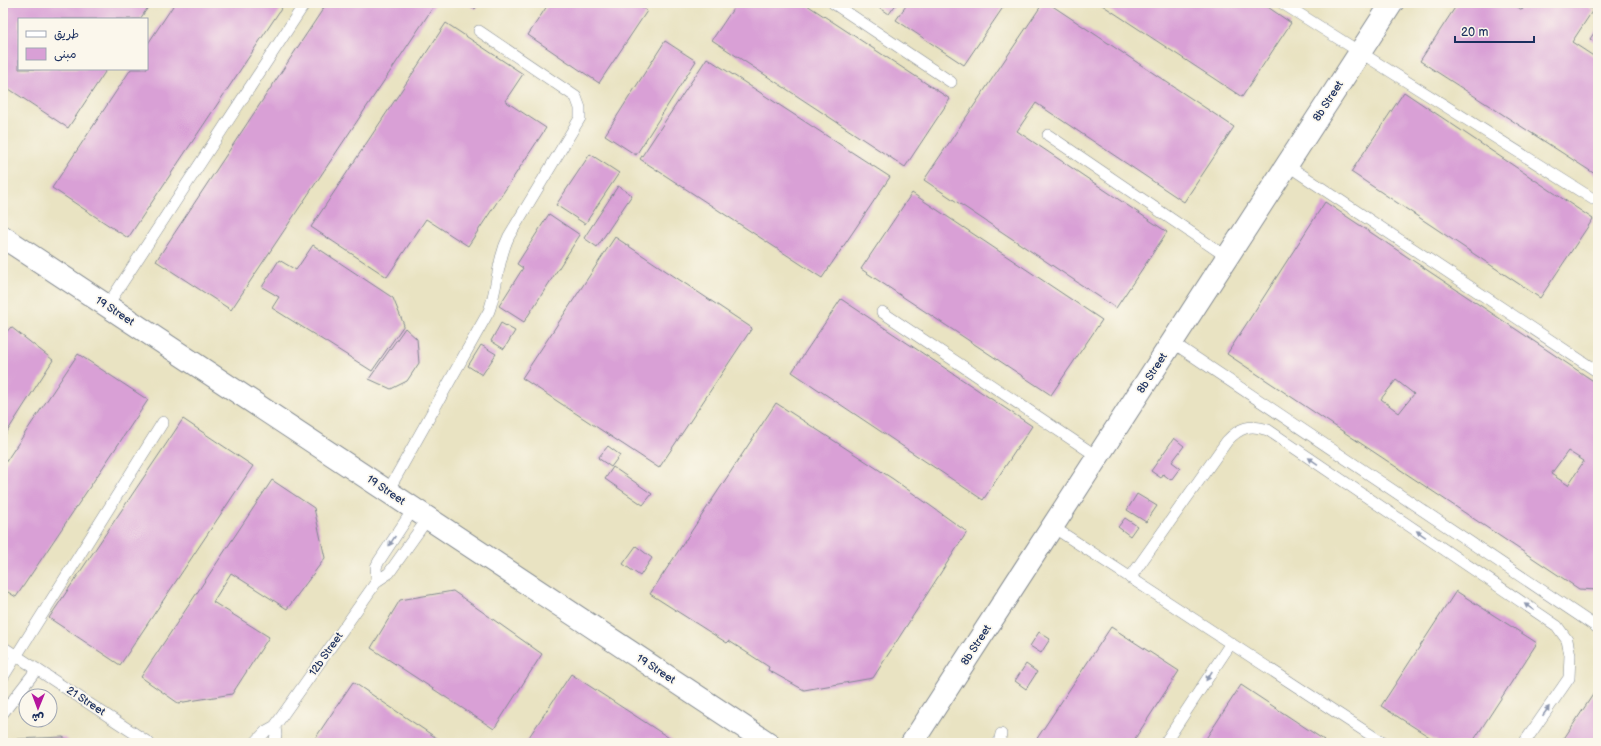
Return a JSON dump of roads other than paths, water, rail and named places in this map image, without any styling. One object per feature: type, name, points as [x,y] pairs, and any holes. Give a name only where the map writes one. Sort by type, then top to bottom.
[{"type":"street","name":"8b Street","points":[[912,743],[1392,3]]},
{"type":"street","name":"19 Street","points":[[3,237],[768,743]]},
{"type":"lane","points":[[107,306],[305,3]]},
{"type":"lane","points":[[833,3],[951,82]]},
{"type":"lane","points":[[1282,3],[1592,199]]},
{"type":"lane","points":[[388,491],[489,311],[497,286],[501,255],[509,236],[580,118],[580,108],[576,97],[478,31]]},
{"type":"lane","points":[[1048,135],[1227,257]]},
{"type":"lane","points":[[1287,165],[1598,372]]},
{"type":"lane","points":[[882,312],[1098,457]]},
{"type":"lane","points":[[1172,342],[1598,628]]},
{"type":"lane","points":[[3,677],[163,422]]},
{"type":"lane","points":[[1130,578],[1227,441],[1240,430],[1249,427],[1258,427],[1268,430],[1557,626],[1567,640],[1570,655],[1569,678],[1524,743]]},
{"type":"lane","name":"12b Street","points":[[377,580],[376,567],[379,561],[421,513]]},
{"type":"lane","name":"12b Street","points":[[255,743],[266,731],[275,726],[377,580],[384,577],[395,566],[421,513]]},
{"type":"lane","points":[[1053,526],[1231,643],[1368,739],[1383,743]]},
{"type":"lane","points":[[1165,743],[1231,643]]},
{"type":"lane","name":"21 Street","points":[[3,647],[149,743]]},
{"type":"lane","points":[[3,713],[37,669]]},
{"type":"lane","points":[[274,743],[276,735],[275,726]]}]
